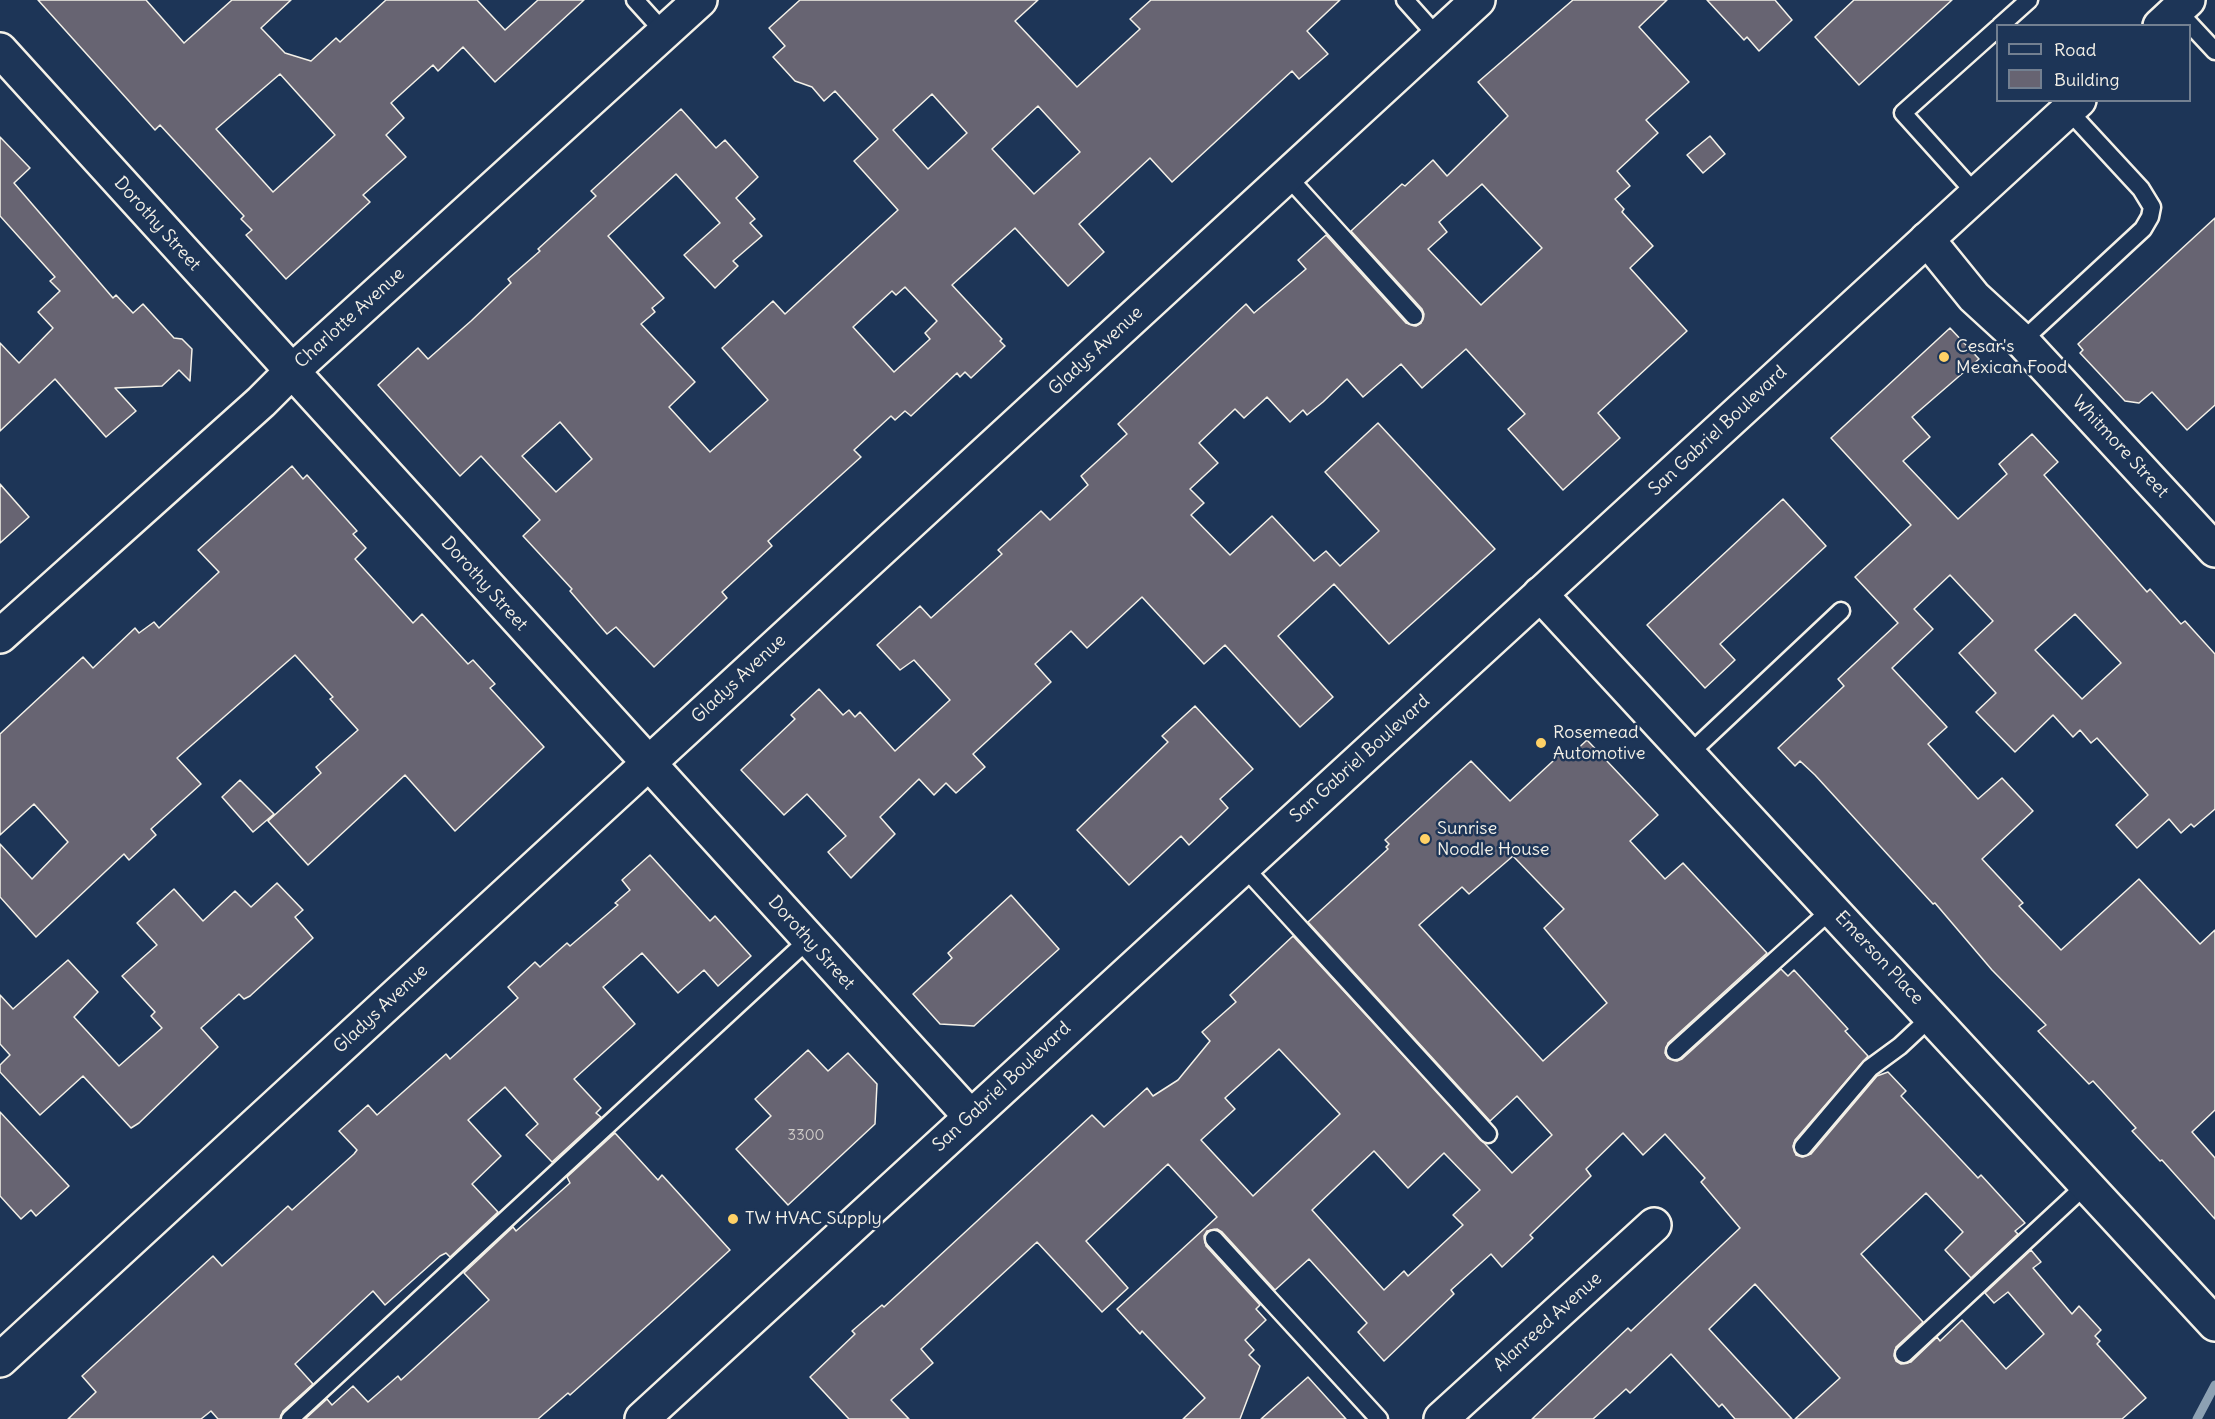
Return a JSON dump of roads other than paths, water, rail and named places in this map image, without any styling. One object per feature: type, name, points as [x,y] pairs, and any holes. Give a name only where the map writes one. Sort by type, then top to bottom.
[{"type":"street","name":"Charlotte Avenue","points":[[0,636],[261,402],[291,372],[700,0]]},
{"type":"street","name":"Gladys Avenue","points":[[0,1359],[1478,0]]},
{"type":"street","name":"Dorothy Street","points":[[0,50],[970,1116]]},
{"type":"street","name":"San Gabriel Boulevard","points":[[642,1419],[2073,105]]},
{"type":"street","name":"Whitmore Street","points":[[1927,239],[1974,297],[2022,341],[2215,550]]},
{"type":"street","name":"Emerson Place","points":[[1540,594],[2215,1324]]},
{"type":"street","name":"Alanreed Avenue","points":[[1441,1419],[1654,1225]]},
{"type":"lane","points":[[635,0],[664,32]]},
{"type":"lane","points":[[1405,0],[1438,37]]},
{"type":"lane","points":[[2002,24],[2029,0]]},
{"type":"lane","points":[[2173,9],[2188,24]]},
{"type":"lane","points":[[2191,27],[2215,51]]},
{"type":"lane","points":[[1976,194],[1903,113],[1996,30]]},
{"type":"lane","points":[[2022,341],[2143,229],[2150,217],[2152,207],[2141,189],[2073,105]]},
{"type":"lane","points":[[1287,176],[1414,316]]},
{"type":"lane","points":[[1689,754],[1841,611]]},
{"type":"lane","points":[[1243,866],[1488,1134]]},
{"type":"lane","points":[[1675,1051],[1832,909]]},
{"type":"lane","points":[[290,1419],[808,940]]},
{"type":"lane","points":[[1803,1147],[1870,1068],[1900,1046],[1932,1016]]},
{"type":"lane","points":[[1904,1354],[2087,1184]]},
{"type":"lane","points":[[1214,1239],[1379,1419]]},
{"type":"waterway","points":[[2197,1419],[2215,1385]]},
{"type":"place","name":"Cesar's Mexican Food","points":[[1944,357]]},
{"type":"place","name":"Rosemead Automotive","points":[[1541,743]]},
{"type":"place","name":"Sunrise Noodle House","points":[[1425,839]]},
{"type":"place","name":"TW HVAC Supply","points":[[733,1219]]}]
